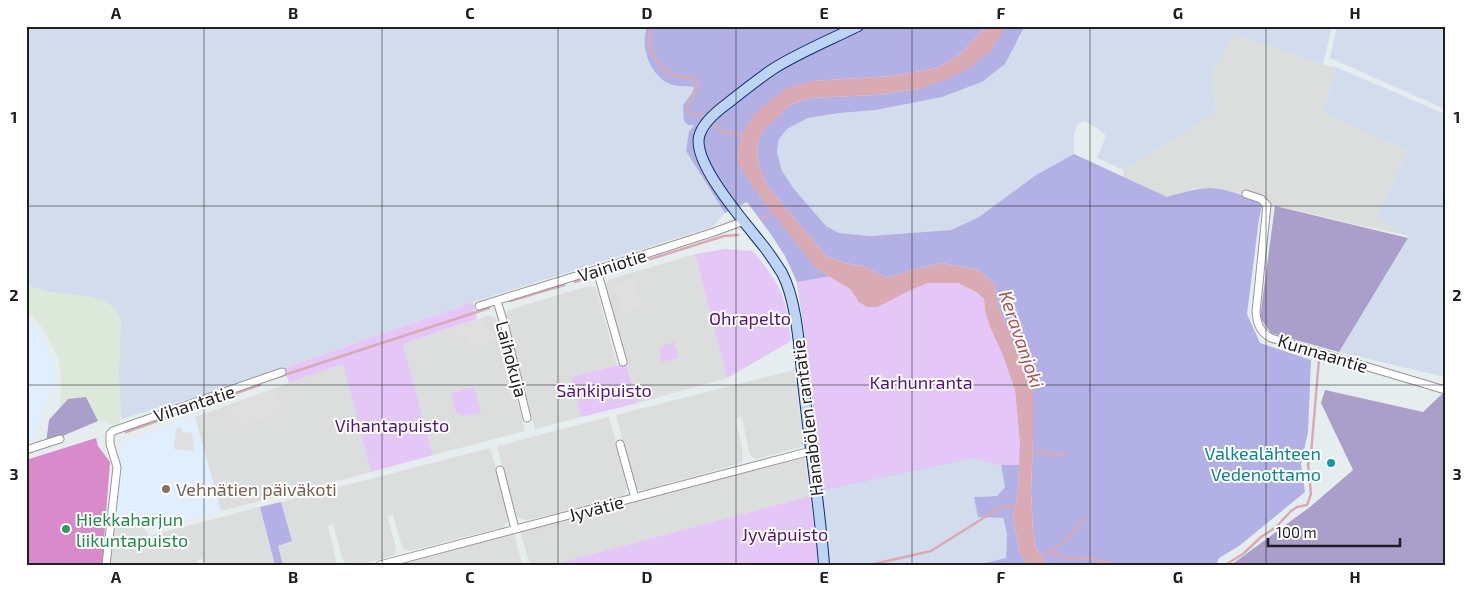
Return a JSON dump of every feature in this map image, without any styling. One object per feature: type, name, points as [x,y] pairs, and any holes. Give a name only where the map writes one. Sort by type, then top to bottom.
[{"type":"street","name":"Hanabölen rantatie","points":[[824,565],[790,292],[782,274],[767,250],[712,177],[703,162],[698,143],[704,125],[717,111],[752,84],[775,68],[858,26]]},
{"type":"street","name":"Kunnaantie","points":[[1246,194],[1261,199],[1267,205],[1256,312],[1257,321],[1264,334],[1271,338],[1445,390]]},
{"type":"street","name":"Vainiotie","points":[[479,306],[597,270],[744,221]]},
{"type":"street","points":[[597,270],[623,362]]},
{"type":"street","name":"Laihokuja","points":[[497,301],[528,418]]},
{"type":"street","name":"Vihantatie","points":[[106,565],[117,466],[110,444],[110,434],[113,431],[146,418],[282,372]]},
{"type":"street","points":[[26,450],[60,439]]},
{"type":"street","points":[[620,444],[635,498]]},
{"type":"street","name":"Jyvätie","points":[[380,565],[811,451]]},
{"type":"street","points":[[500,470],[515,529]]},
{"type":"shaded area","points":[[26,26],[647,26],[645,46],[647,59],[658,76],[677,86],[694,87],[683,105],[694,125],[686,151],[725,213],[712,227],[473,302],[223,389],[121,419],[119,375],[121,320],[116,310],[105,301],[86,296],[50,292],[26,285]]},
{"type":"shaded area","points":[[987,26],[1006,26],[992,49],[973,65],[950,78],[919,89],[875,95],[810,98],[791,104],[762,132],[757,146],[759,167],[769,188],[826,256],[845,263],[863,266],[887,278],[942,263],[979,270],[995,285],[998,306],[1033,390],[1031,490],[1033,531],[1036,548],[1048,565],[1027,565],[1020,553],[1013,518],[1018,491],[1020,444],[1015,390],[1002,353],[990,327],[985,311],[984,299],[976,292],[958,283],[928,283],[878,307],[867,307],[859,302],[850,289],[817,269],[810,261],[758,194],[739,165],[737,154],[741,136],[753,115],[787,88],[812,81],[892,76],[937,68],[959,55]]},
{"type":"shaded area","points":[[1025,26],[1332,26],[1323,65],[1233,34],[1213,71],[1215,113],[1124,170],[1097,158],[1106,136],[1100,130],[1084,121],[1077,124],[1074,136],[1074,154],[1036,175],[979,217],[951,230],[870,236],[839,233],[826,226],[794,189],[782,171],[777,152],[779,139],[787,129],[808,118],[876,110],[942,97],[982,82],[1020,38]]},
{"type":"shaded area","points":[[1337,26],[1445,26],[1445,109],[1330,58]]},
{"type":"shaded area","points":[[1233,34],[1323,65],[1336,67],[1323,113],[1408,151],[1376,218],[1409,236],[1275,206],[1262,206],[1257,201],[1196,188],[1167,197],[1123,177],[1124,170],[1215,113],[1213,71]]},
{"type":"shaded area","points":[[1336,67],[1445,114],[1445,377],[1339,352],[1409,237],[1376,218],[1408,151],[1323,113]]},
{"type":"shaded area","points":[[1275,206],[1408,238],[1339,352],[1271,333],[1260,318]]},
{"type":"shaded area","points":[[695,254],[727,378],[638,403],[605,288],[607,282],[611,279]]},
{"type":"shaded area","points":[[633,279],[642,308],[623,313],[614,284]]},
{"type":"shaded area","points":[[26,285],[50,292],[86,296],[105,301],[116,310],[121,320],[120,424],[114,426],[100,419],[98,421],[86,397],[68,399],[60,407],[61,380],[59,359],[42,327],[26,309]]},
{"type":"shaded area","points":[[588,286],[594,287],[597,290],[617,365],[571,377],[581,417],[535,429],[505,317],[506,312]]},
{"type":"shaded area","points":[[488,316],[494,317],[497,320],[525,431],[433,455],[404,348],[406,343]]},
{"type":"shaded area","points":[[26,319],[37,330],[53,360],[54,378],[29,446],[26,447]]},
{"type":"shaded area","points":[[484,319],[488,331],[494,330],[496,339],[471,347],[467,336],[452,340],[449,331]]},
{"type":"shaded area","points":[[343,364],[371,472],[221,511],[195,417]]},
{"type":"shaded area","points":[[794,370],[804,444],[800,447],[756,459],[749,453],[742,417],[736,418],[743,454],[742,461],[738,464],[645,490],[636,488],[616,415]]},
{"type":"shaded area","points":[[275,390],[283,411],[236,428],[230,406]]},
{"type":"shaded area","points":[[1325,390],[1423,412],[1442,394],[1445,395],[1445,565],[1231,565],[1310,507],[1353,470],[1321,403]]},
{"type":"shaded area","points":[[86,397],[98,421],[46,443],[49,420],[68,399]]},
{"type":"shaded area","name":"Vehnätien päiväkoti","points":[[195,417],[221,511],[188,520],[139,513],[114,518],[121,466],[121,443]]},
{"type":"shaded area","points":[[609,417],[627,486],[625,493],[622,496],[528,520],[518,517],[515,513],[497,446]]},
{"type":"shaded area","points":[[181,427],[183,433],[192,432],[194,451],[174,449],[176,428]]},
{"type":"shaded area","name":"Hiekkaharjun liikuntapuisto","points":[[96,438],[98,446],[110,462],[102,565],[26,565],[26,460]]},
{"type":"shaded area","points":[[490,448],[509,515],[509,520],[503,527],[410,551],[402,547],[393,515],[387,516],[396,553],[392,556],[358,565],[348,565],[343,560],[333,524],[328,526],[337,565],[283,565],[278,546],[292,541],[281,502]]},
{"type":"shaded area","points":[[800,457],[805,458],[810,496],[551,565],[530,565],[520,531]]},
{"type":"shaded area","points":[[973,458],[1001,465],[1005,487],[997,496],[974,497],[1002,518],[1007,534],[1007,559],[977,565],[830,565],[822,490]]},
{"type":"shaded area","points":[[260,507],[275,565],[205,565],[203,559],[197,560],[198,565],[109,565],[111,524],[139,520],[149,536]]},
{"type":"shaded area","points":[[514,533],[522,565],[391,565]]},
{"type":"green space","points":[[647,26],[987,26],[959,55],[937,68],[892,76],[812,81],[753,115],[758,194],[817,269],[831,276],[1020,444],[1018,491],[1013,518],[1020,553],[1027,565],[977,565],[1006,558],[1007,534],[1003,518],[978,517],[974,497],[997,496],[1005,487],[1001,465],[973,458],[822,490],[805,333],[797,282],[785,256],[747,202],[725,213],[686,151],[689,132],[694,125],[688,125],[684,121],[683,105],[694,87],[670,84],[657,74],[648,60],[646,51],[645,34]]},
{"type":"green space","points":[[1004,26],[1025,26],[1005,64],[982,82],[942,97],[876,110],[808,118],[787,129],[779,139],[777,152],[782,171],[794,189],[826,226],[839,233],[870,236],[951,230],[979,217],[1036,175],[1074,154],[1167,197],[1187,191],[1212,188],[1253,199],[1260,204],[1262,206],[1247,314],[1260,343],[1311,360],[1308,432],[1301,464],[1305,492],[1239,546],[1219,558],[1216,565],[1048,565],[1036,548],[1033,531],[1031,490],[1033,441],[1011,338],[998,306],[995,285],[979,270],[942,263],[887,278],[863,266],[845,263],[826,256],[769,188],[759,167],[757,146],[762,131],[791,104],[810,98],[875,95],[919,89]]},
{"type":"green space","name":"Ohrapelto","points":[[725,249],[753,251],[768,271],[784,300],[791,340],[727,378],[695,254]]},
{"type":"green space","name":"Karhunranta","points":[[831,276],[850,289],[859,302],[878,307],[928,283],[958,283],[976,292],[984,299],[985,311],[990,327],[1002,353],[1015,390],[1020,444],[1019,465],[1001,465],[973,458],[822,490],[808,360],[797,282]]},
{"type":"green space","name":"Vihantapuisto","points":[[473,302],[477,319],[406,343],[404,348],[433,455],[371,472],[343,364],[289,383],[284,368]]},
{"type":"green space","points":[[674,342],[679,358],[661,362],[659,351],[664,345]]},
{"type":"green space","name":"Sänkipuisto","points":[[626,363],[638,403],[581,417],[571,377]]},
{"type":"green space","points":[[474,387],[481,413],[464,416],[456,412],[451,393]]},
{"type":"green space","name":"Jyväpuisto","points":[[810,496],[817,546],[817,565],[551,565]]},
{"type":"green space","points":[[281,502],[292,541],[278,546],[283,565],[275,565],[260,507]]},
{"type":"waterway","points":[[651,26],[650,49],[664,70],[679,77],[694,77],[697,83],[696,91],[687,106],[687,111],[707,118]]},
{"type":"waterway","points":[[711,122],[724,133],[744,135]]},
{"type":"waterway","points":[[762,219],[774,212]]},
{"type":"waterway","points":[[625,267],[724,236],[738,235]]},
{"type":"waterway","points":[[611,271],[618,269]]},
{"type":"waterway","points":[[575,282],[589,277]]},
{"type":"waterway","points":[[510,301],[564,285]]},
{"type":"waterway","points":[[278,377],[489,308]]},
{"type":"waterway","points":[[1225,565],[1243,554],[1261,537],[1276,527],[1291,511],[1297,507],[1307,505],[1311,494],[1308,465],[1311,454],[1319,359]]},
{"type":"waterway","points":[[189,409],[260,385]]},
{"type":"waterway","points":[[126,432],[177,414]]},
{"type":"waterway","points":[[1030,453],[1045,452],[1055,455],[1066,455]]},
{"type":"waterway","points":[[870,565],[931,551],[998,509],[1006,506],[1017,509]]},
{"type":"waterway","points":[[1041,557],[1063,543],[1084,519]]},
{"type":"waterway","points":[[1050,551],[1060,556],[1093,559],[1117,565]]},
{"type":"place","name":"Valkealähteen Vedenottamo","points":[[1331,463]]},
{"type":"place","name":"Vehnätien päiväkoti","points":[[166,489]]},
{"type":"place","name":"Hiekkaharjun liikuntapuisto","points":[[66,529]]},
{"type":"water label","name":"Keravanjoki","points":[[1022,339]]}]
